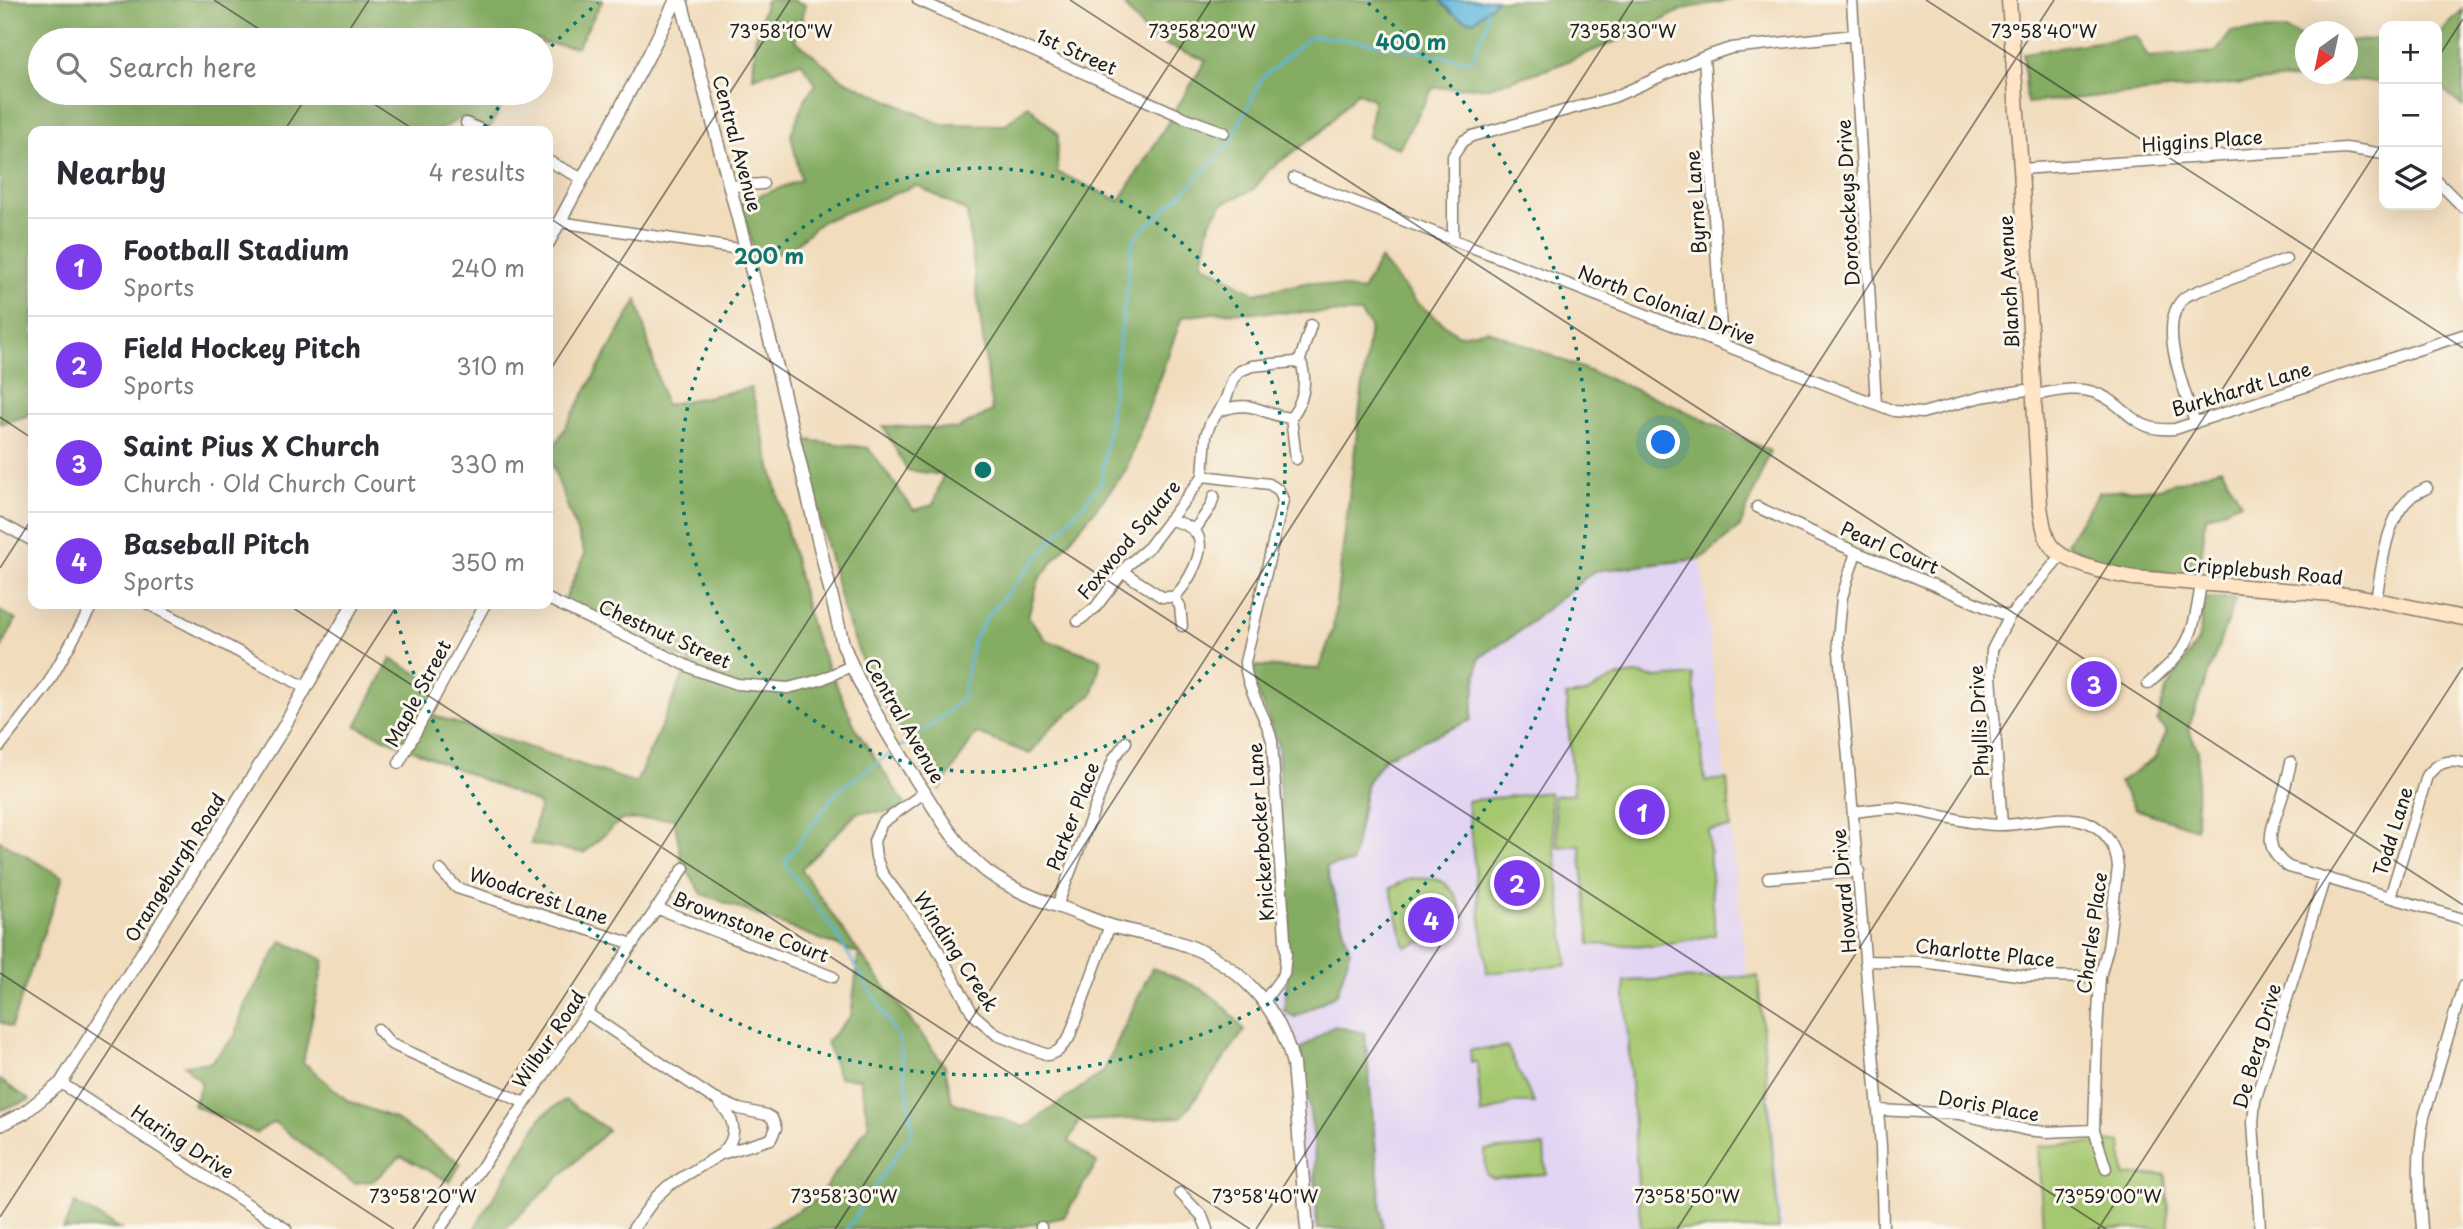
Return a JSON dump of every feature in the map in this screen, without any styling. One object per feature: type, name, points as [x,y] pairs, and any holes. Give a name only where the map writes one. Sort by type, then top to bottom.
[{"type":"main road","name":"Blanch Avenue","points":[[2008,0],[2042,524],[2051,546],[2062,555]]},
{"type":"main road","name":"Cripplebush Road","points":[[2062,555],[2116,575],[2376,600],[2463,618]]},
{"type":"street","points":[[553,233],[678,0]]},
{"type":"street","name":"Central Avenue","points":[[678,0],[730,186],[779,375],[843,644],[851,666],[892,743],[952,836],[986,871],[1029,896],[1110,925],[1183,944],[1199,951],[1235,972],[1264,1002],[1288,1043],[1293,1064],[1307,1229]]},
{"type":"street","name":"1st Street","points":[[918,0],[1183,117],[1224,132]]},
{"type":"street","name":"Dorotockeys Drive","points":[[1852,0],[1876,404]]},
{"type":"street","points":[[1453,238],[1451,165],[1453,156],[1463,141],[1472,136],[1614,97],[1704,57],[1731,48],[1854,35]]},
{"type":"street","name":"Byrne Lane","points":[[1704,57],[1722,344]]},
{"type":"street","points":[[466,123],[473,126]]},
{"type":"street","name":"Higgins Place","points":[[2021,169],[2346,148],[2379,153]]},
{"type":"street","points":[[553,164],[583,179]]},
{"type":"street","name":"North Colonial Drive","points":[[1294,178],[1894,411],[1922,413],[1981,397],[2034,392]]},
{"type":"street","points":[[730,186],[763,184]]},
{"type":"street","points":[[2442,186],[2463,207]]},
{"type":"street","points":[[559,222],[746,250]]},
{"type":"street","points":[[2194,423],[2171,341],[2177,307],[2184,298],[2198,291],[2286,259]]},
{"type":"street","points":[[1299,363],[1311,325]]},
{"type":"street","name":"Burkhardt Lane","points":[[2034,392],[2067,389],[2092,392],[2115,404],[2140,425],[2152,429],[2175,429],[2463,335]]},
{"type":"street","points":[[1219,411],[1226,401],[1233,379],[1240,371],[1252,366],[1299,363]]},
{"type":"street","points":[[1296,459],[1292,418],[1299,408],[1305,377],[1299,363]]},
{"type":"street","points":[[1219,411],[1229,407],[1256,406],[1279,417],[1292,418]]},
{"type":"street","name":"Foxwood Square","points":[[1078,621],[1095,608],[1123,572],[1149,547],[1203,476],[1206,435],[1219,411]]},
{"type":"street","name":"Knickerbocker Lane","points":[[1203,476],[1269,484],[1279,490],[1283,500],[1245,662],[1246,675],[1272,741],[1286,954],[1284,974],[1264,1002]]},
{"type":"street","points":[[2376,600],[2389,540],[2400,510],[2413,495],[2427,488]]},
{"type":"street","points":[[1194,531],[1211,506],[1214,496]]},
{"type":"street","name":"Pearl Court","points":[[1757,507],[2009,617]]},
{"type":"street","points":[[1123,572],[1162,597],[1174,597],[1184,588],[1197,559],[1200,542],[1194,531],[1179,522],[1169,520]]},
{"type":"street","points":[[0,523],[28,538]]},
{"type":"street","name":"Howard Drive","points":[[1856,552],[1842,597],[1838,640],[1878,1110],[1883,1229]]},
{"type":"street","name":"Phyllis Drive","points":[[2001,825],[1990,676],[1992,650],[2009,617],[2062,555]]},
{"type":"street","points":[[2148,684],[2186,647],[2194,627],[2201,584]]},
{"type":"street","points":[[1174,597],[1180,606],[1182,626]]},
{"type":"street","name":"Chestnut Street","points":[[553,601],[696,670],[737,684],[788,688],[820,680],[851,666]]},
{"type":"street","points":[[0,746],[46,687],[90,609]]},
{"type":"street","points":[[157,609],[307,688]]},
{"type":"street","name":"Orangeburgh Road","points":[[0,1125],[24,1112],[61,1083],[307,688],[350,609]]},
{"type":"street","name":"Maple Street","points":[[399,763],[482,609]]},
{"type":"street","name":"Parker Place","points":[[1057,906],[1114,758],[1126,742]]},
{"type":"street","name":"Todd Lane","points":[[2390,897],[2427,776],[2446,761],[2463,763]]},
{"type":"street","points":[[2291,762],[2272,826],[2271,845],[2280,861],[2289,867],[2463,919]]},
{"type":"street","name":"Winding Creek","points":[[925,792],[883,822],[874,841],[876,857],[882,873],[932,939],[973,1014],[997,1035],[1048,1055],[1058,1051],[1069,1038],[1110,925]]},
{"type":"street","name":"Charles Place","points":[[1854,812],[1896,808],[1976,824],[2001,825],[2068,818],[2089,823],[2108,837],[2117,857],[2118,867],[2108,947],[2100,977],[2094,1130],[2106,1169]]},
{"type":"street","name":"Wilbur Road","points":[[440,1229],[588,1014],[684,868]]},
{"type":"street","name":"Woodcrest Lane","points":[[440,870],[457,888],[633,944]]},
{"type":"street","points":[[1768,878],[1859,871]]},
{"type":"street","name":"De Berg Drive","points":[[2260,1229],[2253,1122],[2255,1101],[2325,877]]},
{"type":"street","name":"Brownstone Court","points":[[656,908],[832,977]]},
{"type":"street","name":"Charlotte Place","points":[[1866,961],[1922,962],[2025,976],[2100,977]]},
{"type":"street","points":[[2422,1229],[2418,1164],[2420,1139],[2463,986]]},
{"type":"street","points":[[588,1014],[711,1097],[729,1113],[733,1121],[733,1138],[721,1154]]},
{"type":"street","points":[[378,1029],[391,1044],[525,1103]]},
{"type":"street","name":"Haring Drive","points":[[61,1083],[286,1229]]},
{"type":"street","points":[[633,1229],[656,1197],[668,1186],[721,1154],[740,1146],[771,1139],[776,1128],[772,1118],[739,1109],[711,1097]]},
{"type":"street","name":"Doris Place","points":[[1878,1110],[1960,1114],[2026,1130],[2046,1132],[2094,1130]]},
{"type":"street","points":[[1180,1193],[1202,1216],[1207,1229]]},
{"type":"shaded area","points":[[1701,559],[1747,976],[1758,976],[1784,1229],[1307,1229],[1293,1064],[1264,1001],[1284,974],[1272,741],[1517,634],[1594,571]]},
{"type":"green space","points":[[0,0],[603,0],[577,47],[553,44],[553,28],[28,28],[28,105],[502,105],[491,126],[482,126],[461,117],[447,126],[28,126],[28,416],[0,424]]},
{"type":"green space","points":[[766,0],[792,0],[806,5],[795,40],[842,79],[940,124],[1005,125],[1028,105],[1058,134],[1057,172],[1120,201],[1206,60],[1152,40],[1126,8],[1125,0],[1440,0],[1451,13],[1474,21],[1497,0],[1732,0],[1683,9],[1646,29],[1551,68],[1489,87],[1433,88],[1399,148],[1368,137],[1374,100],[1357,92],[1322,131],[1270,169],[1253,190],[1223,203],[1210,222],[1202,263],[1254,293],[1311,282],[1362,291],[1380,259],[1416,302],[1458,335],[1488,330],[1673,405],[1770,451],[1740,527],[1701,559],[1594,571],[1516,634],[1479,658],[1471,720],[1385,757],[1367,783],[1352,863],[1326,866],[1350,952],[1337,994],[1295,1017],[1284,1011],[1287,979],[1278,744],[1251,676],[1257,666],[1319,669],[1333,629],[1370,326],[1360,313],[1220,312],[1182,317],[1125,472],[1039,579],[1028,616],[1046,640],[1101,659],[1093,694],[1052,726],[1030,754],[976,733],[940,790],[871,685],[843,609],[799,439],[868,448],[914,510],[933,505],[943,475],[907,470],[883,426],[957,429],[992,411],[967,212],[917,185],[821,222],[789,250],[756,257],[740,203],[801,180],[791,134],[805,99],[816,84],[801,62],[753,77],[755,40]]},
{"type":"green space","points":[[2463,9],[2463,107],[2442,88],[2442,32]]},
{"type":"green space","points":[[2285,30],[2295,34],[2295,79],[2027,103],[2023,53],[2136,36],[2148,57],[2216,52],[2232,31]]},
{"type":"green space","points":[[2379,39],[2379,82],[2358,81],[2358,41]]},
{"type":"green space","points":[[637,300],[665,405],[751,388],[813,633],[857,731],[910,812],[858,812],[801,869],[852,943],[945,1066],[952,1102],[1025,1127],[1103,1072],[1152,968],[1193,985],[1215,998],[1244,1031],[1182,1117],[1079,1121],[1069,1141],[1097,1163],[1064,1217],[1011,1229],[766,1229],[817,1199],[869,1125],[860,1079],[839,1077],[826,1042],[851,1016],[859,954],[702,894],[682,863],[674,818],[621,820],[584,853],[531,844],[540,804],[356,726],[391,659],[440,686],[426,713],[636,783],[690,661],[561,608],[585,554],[553,467],[553,449]]},
{"type":"green space","points":[[2221,468],[2241,502],[2206,517],[2199,577],[2108,564],[2066,544],[2099,492],[2159,488]]},
{"type":"green space","points":[[2206,598],[2236,598],[2188,729],[2198,750],[2196,829],[2135,809],[2119,782],[2155,758],[2167,731],[2157,721],[2166,690],[2198,641]]},
{"type":"green space","points":[[0,611],[16,620],[0,650]]},
{"type":"green space","points":[[1636,674],[1657,678],[1693,675],[1705,781],[1727,779],[1731,828],[1708,830],[1715,935],[1654,946],[1590,944],[1580,845],[1558,847],[1553,796],[1574,794],[1566,696],[1587,693],[1621,676]]},
{"type":"green space","points":[[1549,792],[1567,965],[1487,973],[1467,801]]},
{"type":"green space","points":[[0,841],[63,877],[11,1027],[0,1022]]},
{"type":"green space","points":[[1411,878],[1434,879],[1448,886],[1460,905],[1463,928],[1405,947],[1390,888]]},
{"type":"green space","points":[[282,941],[324,960],[303,1062],[348,1101],[393,1118],[461,1163],[450,1182],[401,1156],[373,1181],[354,1183],[274,1122],[256,1133],[193,1105],[202,1083],[184,1065],[211,1062],[235,1036],[245,1004]]},
{"type":"green space","points":[[1758,976],[1779,1229],[1641,1229],[1624,981]]},
{"type":"green space","points":[[1334,1026],[1365,1033],[1383,1229],[1317,1229],[1314,1139],[1300,1049]]},
{"type":"green space","points":[[1507,1047],[1534,1103],[1512,1103],[1481,1115],[1477,1062],[1471,1062],[1470,1050]]},
{"type":"green space","points":[[0,1080],[30,1100],[0,1110]]},
{"type":"green space","points":[[565,1100],[608,1130],[505,1229],[474,1229],[543,1115]]},
{"type":"green space","points":[[2121,1142],[2124,1176],[2166,1174],[2169,1229],[2043,1229],[2038,1146]]},
{"type":"green space","points":[[1544,1146],[1546,1174],[1492,1178],[1486,1174],[1485,1150]]},
{"type":"green space","points":[[75,1203],[120,1229],[63,1229]]},
{"type":"water","points":[[1440,0],[1497,0],[1474,21],[1455,15]]},
{"type":"waterway","points":[[900,747],[931,726],[962,699],[973,641],[986,618],[1101,483],[1133,239],[1228,146],[1262,78],[1311,36],[1368,42],[1471,61],[1486,25],[1487,10]]},
{"type":"waterway","points":[[847,1229],[913,1130],[899,1039],[835,932],[784,863],[838,790],[894,751]]},
{"type":"place","name":"Saint Pius X Church","points":[[2094,684]]},
{"type":"place","name":"Football Stadium","points":[[1642,812]]},
{"type":"place","name":"Field Hockey Pitch","points":[[1517,883]]},
{"type":"place","name":"Baseball Pitch","points":[[1431,920]]}]
